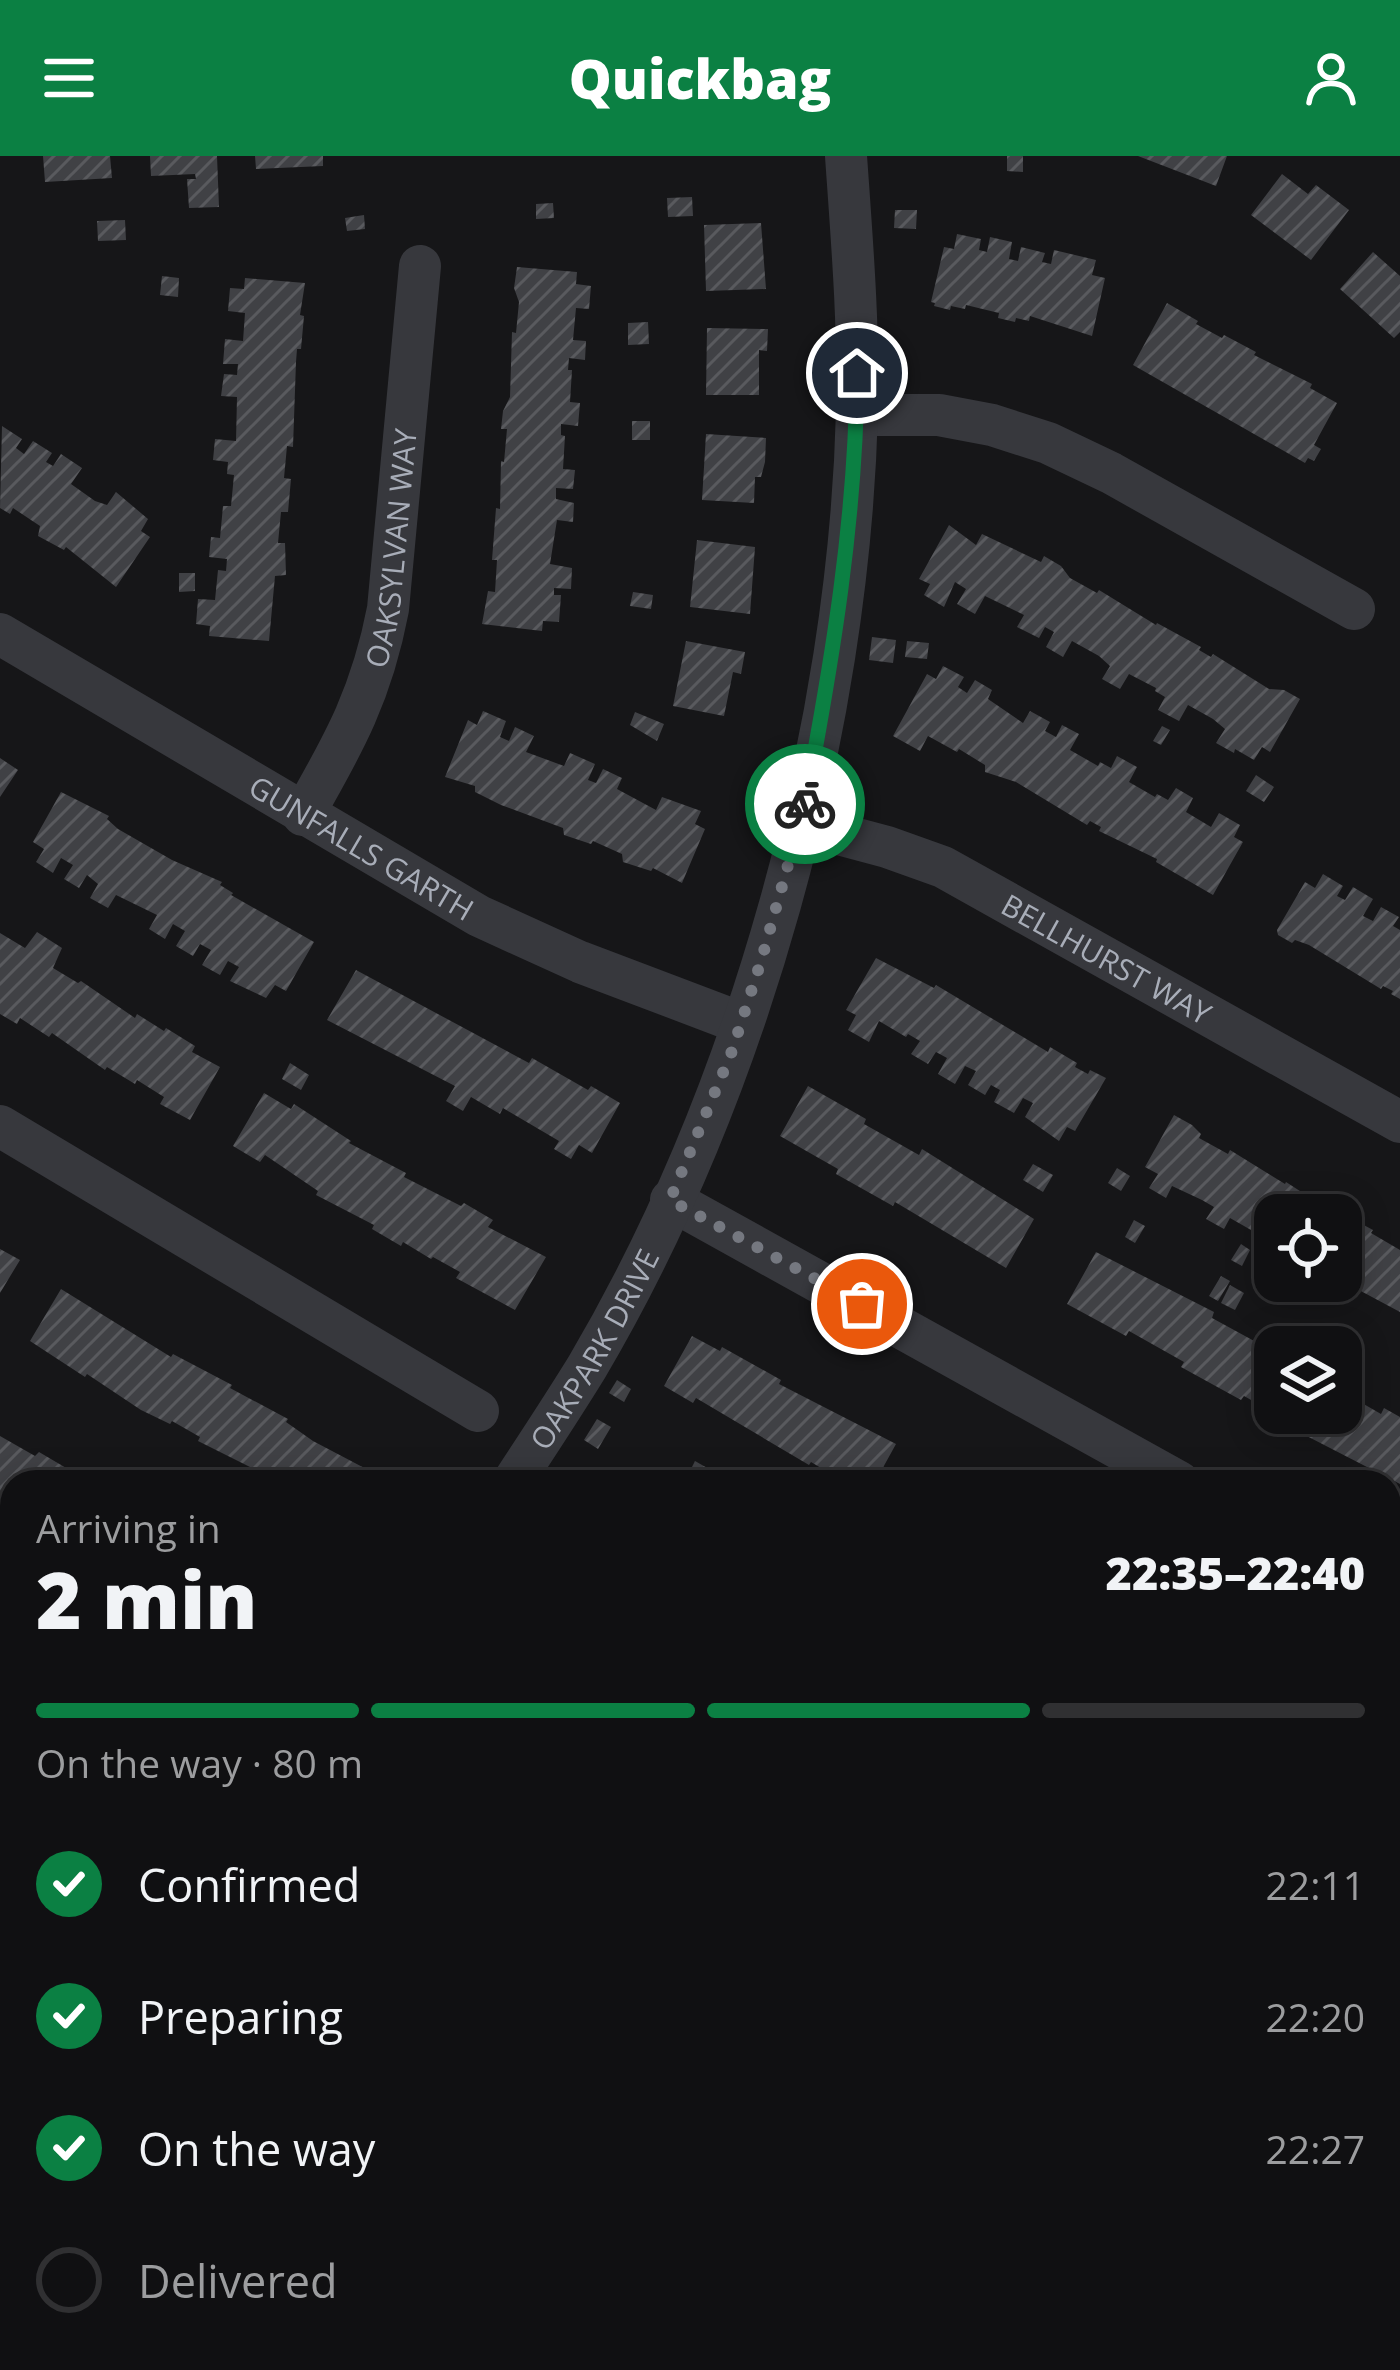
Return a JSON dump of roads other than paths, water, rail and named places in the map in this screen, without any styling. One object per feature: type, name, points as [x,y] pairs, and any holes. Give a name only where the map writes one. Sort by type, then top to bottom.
[{"type":"street","name":"OAKPARK DRIVE","points":[[521,1470],[587,1366],[697,1143],[741,1023],[801,824],[839,611],[857,415],[858,330],[846,156]]},
{"type":"street","name":"OAKSYLVAN WAY","points":[[303,815],[362,706],[377,665],[388,609],[420,266]]},
{"type":"street","points":[[857,415],[938,415],[992,425],[1048,443],[1354,609]]},
{"type":"street","name":"GUNFALLS GARTH","points":[[0,634],[479,916],[580,962],[741,1023]]},
{"type":"street","name":"BELLHURST WAY","points":[[801,824],[943,867],[1400,1122]]},
{"type":"street","points":[[0,1126],[478,1411]]},
{"type":"street","points":[[670,1200],[1157,1470]]}]
